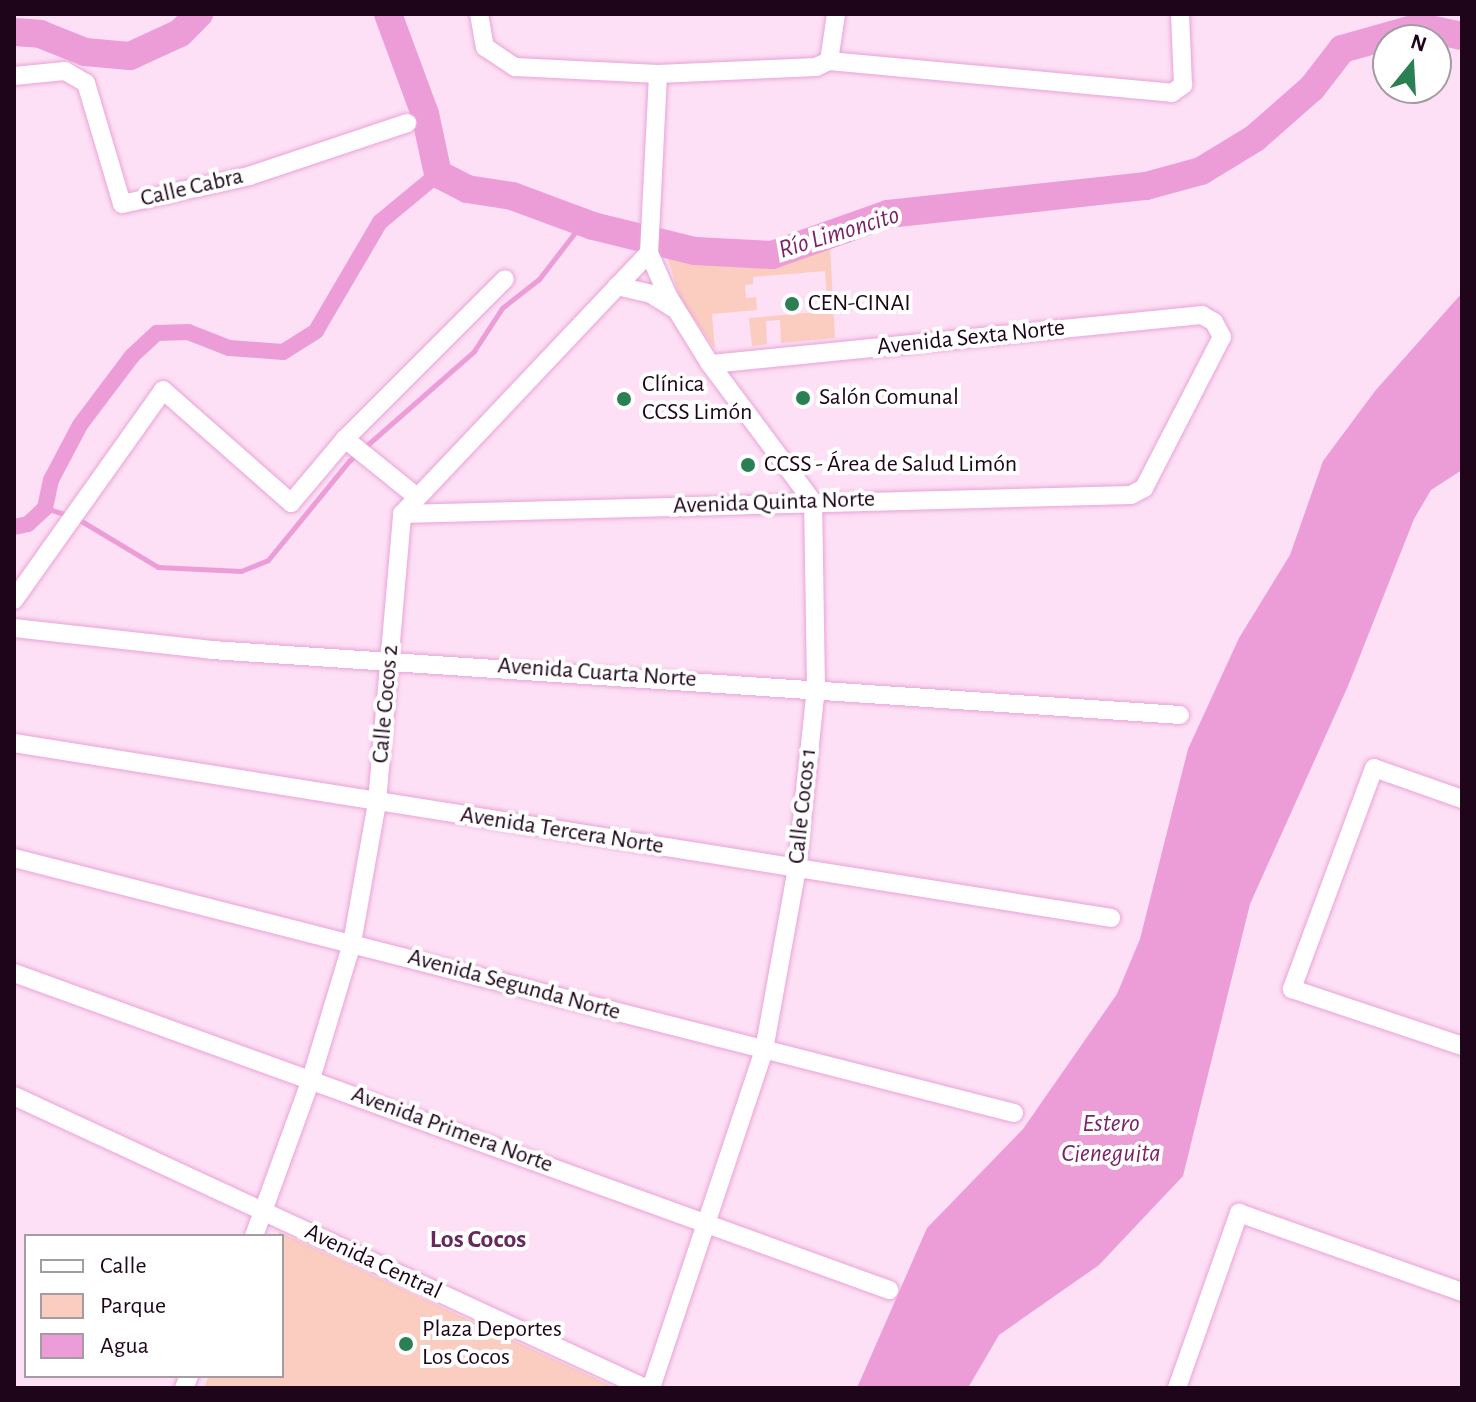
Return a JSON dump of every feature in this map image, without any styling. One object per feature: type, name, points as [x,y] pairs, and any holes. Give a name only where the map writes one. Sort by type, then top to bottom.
[{"type":"street","points":[[479,14],[485,47],[515,67],[658,74],[816,67],[829,61],[1172,93],[1183,85],[1180,14]]},
{"type":"street","points":[[829,61],[836,14]]},
{"type":"street","name":"Calle Cabra","points":[[14,76],[65,71],[86,83],[122,204],[249,176],[407,123]]},
{"type":"street","points":[[658,74],[655,199],[649,253],[676,309],[710,364],[813,502]]},
{"type":"street","points":[[402,514],[649,253]]},
{"type":"street","points":[[14,600],[163,390],[291,503],[345,439],[505,279]]},
{"type":"street","points":[[617,286],[651,294],[676,309]]},
{"type":"street","name":"Avenida Sexta Norte","points":[[710,364],[1202,315],[1214,322],[1222,337],[1144,488]]},
{"type":"street","points":[[345,439],[416,496]]},
{"type":"street","name":"Avenida Quinta Norte","points":[[402,514],[1131,495],[1144,488]]},
{"type":"street","name":"Calle Cocos 1","points":[[648,1388],[710,1223],[764,1050],[797,868],[816,688],[813,502]]},
{"type":"street","name":"Calle Cocos 2","points":[[255,1234],[311,1079],[352,943],[377,802],[402,514]]},
{"type":"street","name":"Avenida Cuarta Norte","points":[[14,628],[212,650],[390,659],[1180,715]]},
{"type":"street","name":"Avenida Tercera Norte","points":[[14,743],[1111,918]]},
{"type":"street","points":[[1462,799],[1374,768],[1292,989],[1462,1046]]},
{"type":"street","name":"Avenida Segunda Norte","points":[[14,858],[1014,1113]]},
{"type":"street","name":"Avenida Primera Norte","points":[[14,973],[889,1290]]},
{"type":"street","name":"Avenida Central","points":[[14,1096],[648,1388]]},
{"type":"street","points":[[1177,1388],[1239,1213],[1462,1292]]},
{"type":"green space","points":[[830,245],[835,338],[781,343],[780,320],[766,321],[767,344],[752,346],[749,318],[828,311],[825,271],[753,277],[753,284],[745,285],[746,298],[756,297],[757,310],[712,314],[715,349],[680,298],[667,256],[775,263]]},
{"type":"green space","points":[[284,1234],[616,1388],[204,1387],[208,1378],[284,1378]]},
{"type":"water","name":"Estero Cieneguita","points":[[1462,293],[1462,470],[1431,490],[1414,519],[1348,686],[1250,904],[1183,1176],[1099,1265],[999,1335],[968,1388],[857,1388],[927,1228],[1023,1129],[1117,994],[1140,939],[1188,749],[1239,638],[1290,555],[1323,461],[1375,391]]},
{"type":"waterway","name":"Río Limoncito","points":[[14,32],[40,34],[85,52],[130,56],[180,33],[199,14]]},
{"type":"waterway","name":"Río Limoncito","points":[[388,14],[425,114],[438,174],[467,189],[512,196],[593,226],[695,251],[772,255],[888,214],[1146,186],[1201,171],[1255,138],[1312,88],[1342,49],[1420,27],[1462,36]]},
{"type":"waterway","points":[[14,527],[28,524],[45,508],[51,480],[80,425],[132,356],[157,333],[188,332],[229,348],[283,352],[316,331],[380,222],[438,174]]},
{"type":"waterway","points":[[78,519],[158,567],[241,571],[268,560],[349,461],[474,351],[502,308],[539,279],[583,222]]},
{"type":"waterway","points":[[45,508],[68,515]]},
{"type":"place","name":"CEN-CINAI","points":[[792,304]]},
{"type":"place","name":"Salón Comunal","points":[[803,398]]},
{"type":"place","name":"Clínica CCSS Limón","points":[[624,399]]},
{"type":"place","name":"CCSS - Área de Salud Limón","points":[[748,465]]},
{"type":"place","name":"Plaza Deportes Los Cocos","points":[[406,1344]]},
{"type":"district","name":"Los Cocos","points":[[478,1240]]}]
